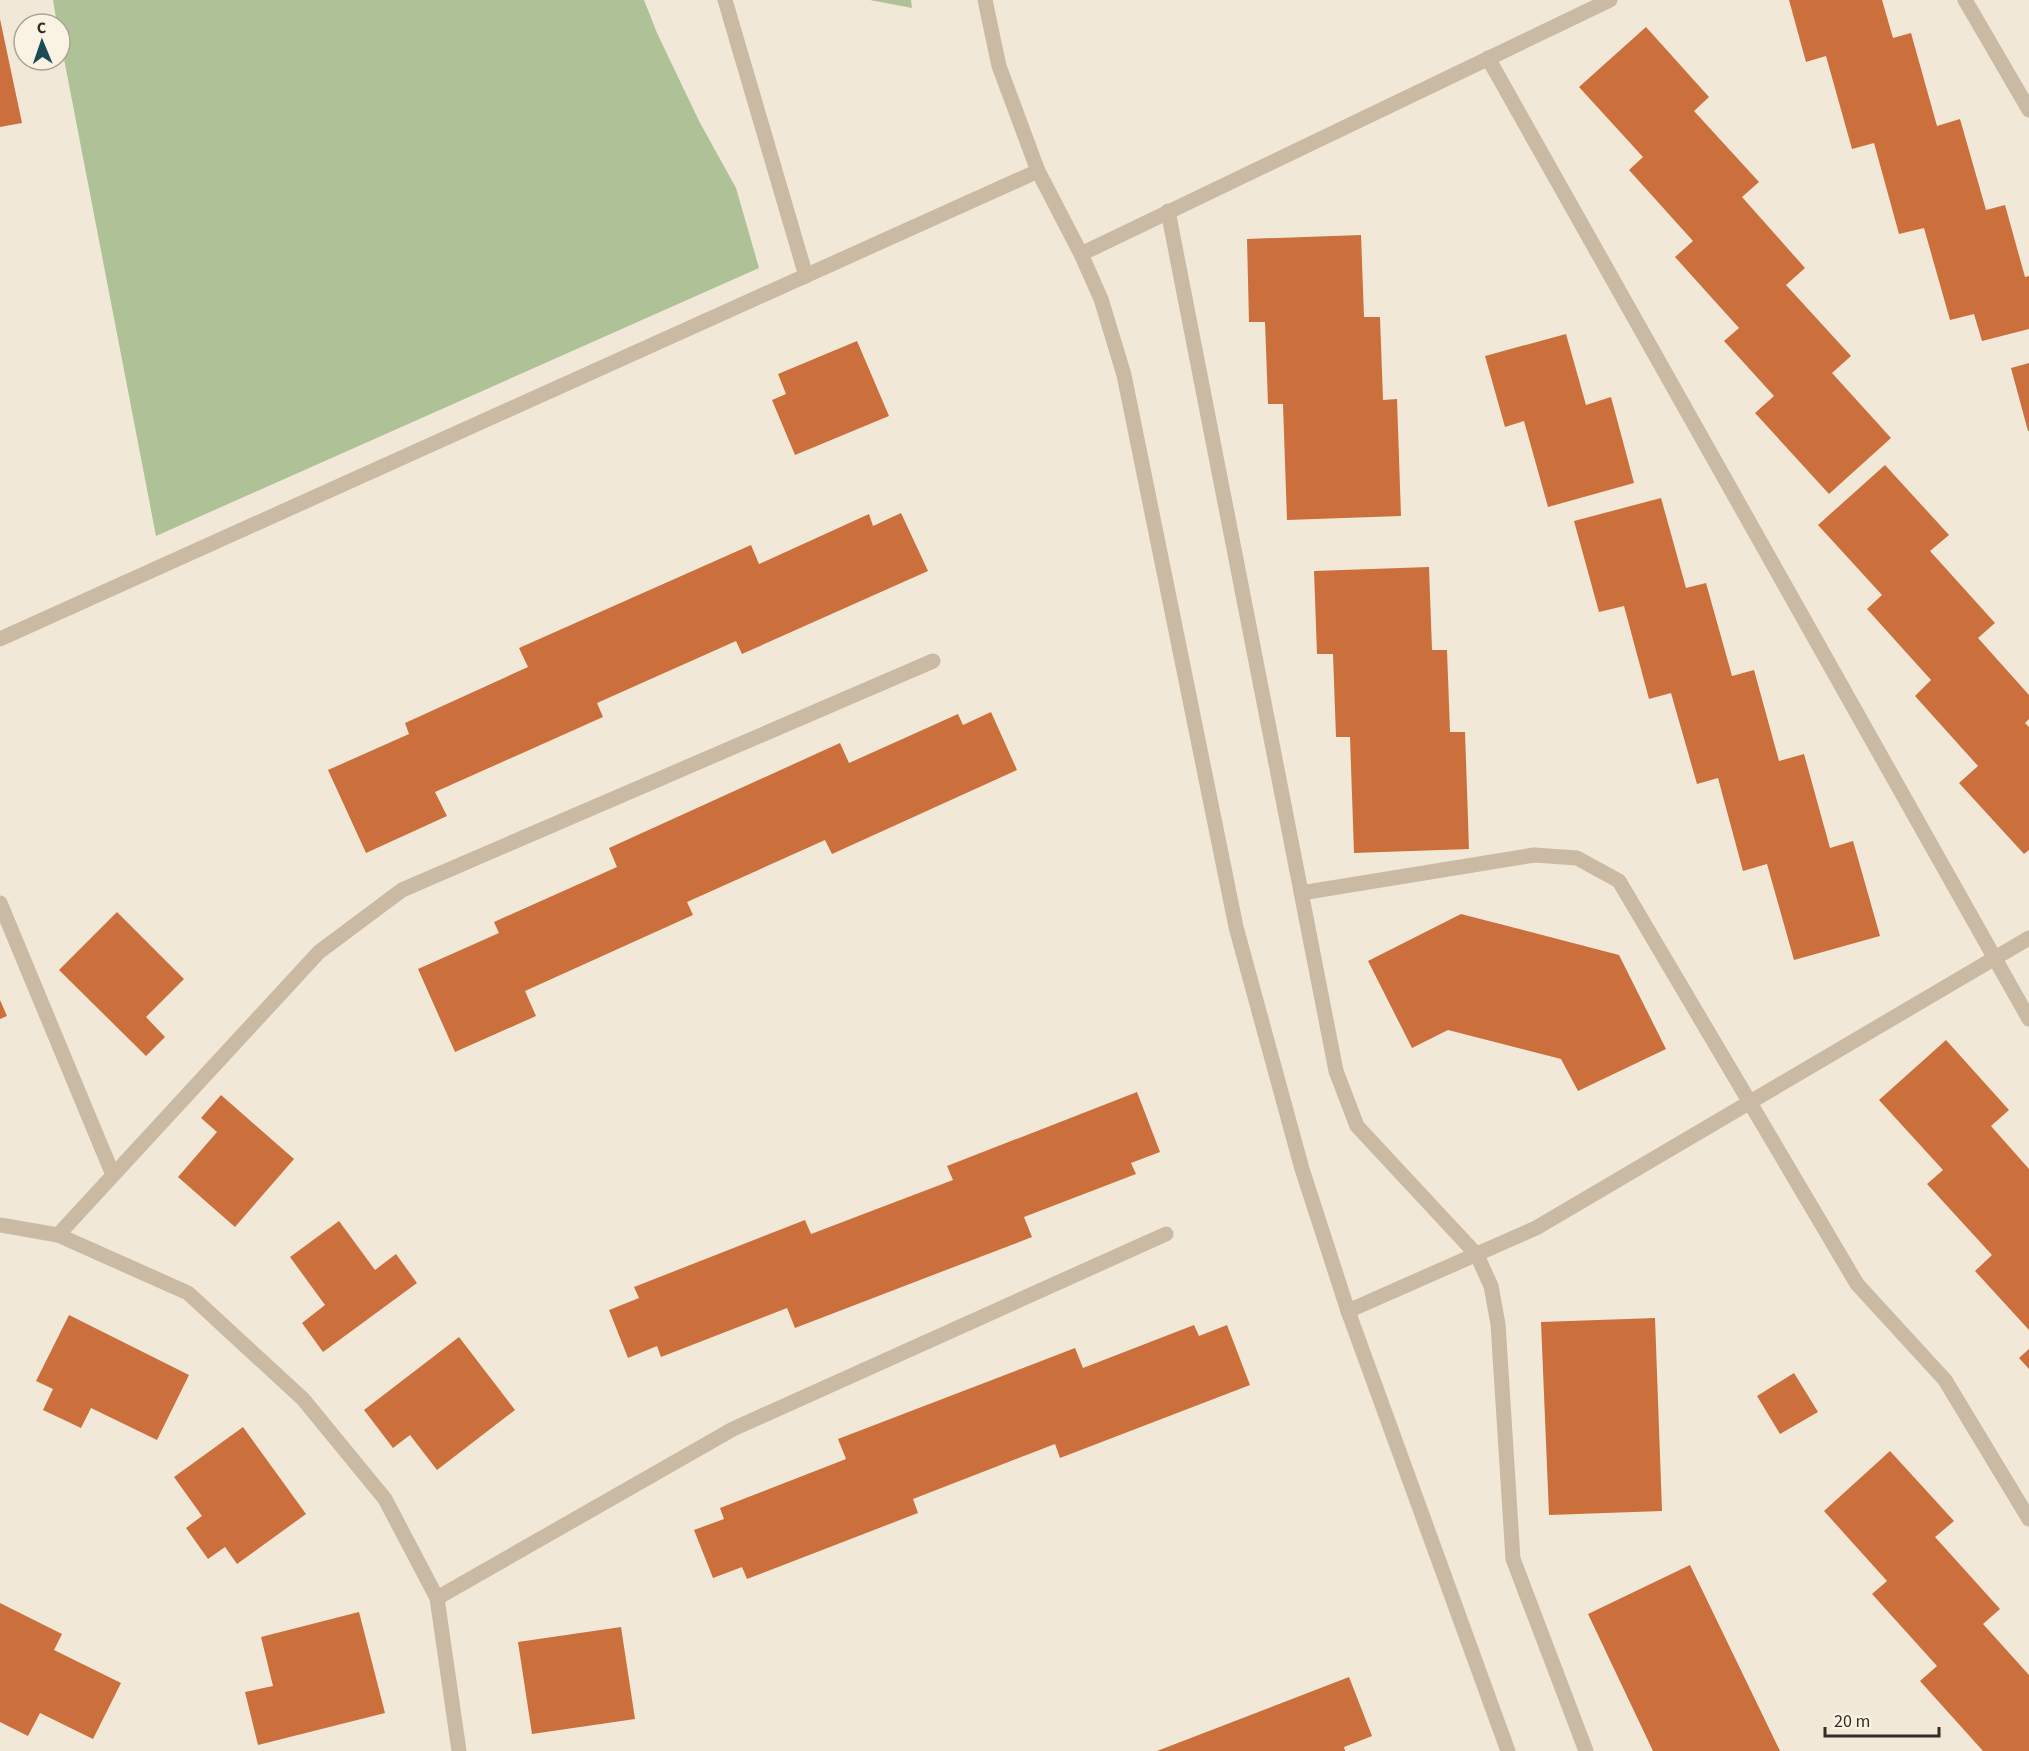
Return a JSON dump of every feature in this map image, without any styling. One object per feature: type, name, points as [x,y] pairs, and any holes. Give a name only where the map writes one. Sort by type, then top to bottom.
[{"type":"street","points":[[725,0],[806,276]]},
{"type":"street","points":[[985,0],[999,66],[1038,171],[1081,254],[1101,299],[1124,375],[1236,927],[1302,1169],[1348,1311],[1508,1751]]},
{"type":"street","points":[[1081,254],[1610,0]]},
{"type":"street","points":[[1965,0],[2029,110]]},
{"type":"street","points":[[1488,58],[2029,1019]]},
{"type":"street","points":[[0,639],[1038,171]]},
{"type":"street","points":[[1168,211],[1336,1071],[1357,1126],[1477,1255],[1491,1286],[1498,1324],[1513,1559],[1586,1751]]},
{"type":"street","points":[[58,1235],[319,952],[402,890],[933,661]]},
{"type":"street","points":[[1301,893],[1534,855],[1577,858],[1619,880],[1857,1284],[1945,1380],[2029,1519]]},
{"type":"street","points":[[0,903],[113,1175]]},
{"type":"street","points":[[1348,1311],[1536,1228],[2029,938]]},
{"type":"street","points":[[0,1225],[58,1235],[188,1293],[303,1399],[385,1499],[437,1598],[459,1751]]},
{"type":"street","points":[[437,1598],[733,1428],[1166,1234]]},
{"type":"green space","points":[[53,0],[644,0],[657,33],[699,121],[736,188],[759,268],[156,536],[67,72],[72,72],[72,12],[55,12]]},
{"type":"green space","points":[[870,0],[911,0],[912,8]]},
{"type":"building","points":[[1789,0],[1882,0],[1893,38],[1911,33],[1937,126],[1960,119],[1986,210],[2005,205],[2025,277],[2029,276],[2029,329],[1982,341],[1974,314],[1950,320],[1924,228],[1899,234],[1874,143],[1852,149],[1826,56],[1806,62]]},
{"type":"building","points":[[0,19],[22,123],[0,127]]},
{"type":"building","points":[[1646,27],[1709,97],[1694,111],[1759,182],[1742,197],[1805,268],[1786,285],[1851,356],[1832,373],[1891,438],[1829,494],[1755,413],[1774,396],[1724,341],[1739,328],[1675,257],[1693,241],[1629,170],[1643,157],[1579,87]]},
{"type":"building","points":[[1361,235],[1364,317],[1380,317],[1383,400],[1397,399],[1401,516],[1287,520],[1283,404],[1268,404],[1265,322],[1249,322],[1247,239]]},
{"type":"building","points":[[1566,334],[1586,405],[1611,397],[1634,483],[1548,507],[1524,421],[1505,427],[1485,356]]},
{"type":"building","points":[[857,341],[889,416],[795,455],[772,400],[786,394],[778,374]]},
{"type":"building","points":[[2029,363],[2029,431],[2028,431],[2011,368]]},
{"type":"building","points":[[1885,465],[1949,535],[1930,551],[1995,623],[1978,638],[2029,695],[2029,719],[2025,723],[2029,727],[2029,850],[2024,854],[1959,783],[1978,766],[1915,696],[1931,680],[1867,609],[1882,595],[1818,525]]},
{"type":"building","points":[[1661,498],[1686,588],[1706,583],[1732,676],[1754,670],[1779,761],[1804,754],[1830,848],[1853,841],[1880,936],[1794,960],[1767,864],[1743,871],[1718,778],[1697,784],[1671,693],[1649,699],[1624,606],[1599,612],[1574,521]]},
{"type":"building","points":[[901,513],[928,571],[742,654],[736,641],[597,703],[603,717],[435,792],[447,816],[366,853],[328,770],[409,734],[405,723],[528,667],[519,648],[751,545],[759,564],[869,514],[873,526]]},
{"type":"building","points":[[1429,567],[1432,650],[1447,650],[1450,732],[1465,732],[1469,849],[1354,853],[1350,737],[1336,737],[1333,654],[1317,654],[1314,571]]},
{"type":"building","points":[[991,712],[1017,770],[832,854],[825,840],[687,902],[693,915],[525,991],[536,1016],[455,1052],[418,969],[499,933],[494,922],[617,867],[609,848],[840,743],[849,763],[958,714],[963,725]]},
{"type":"building","points":[[117,912],[184,979],[146,1017],[165,1037],[146,1056],[59,970]]},
{"type":"building","points":[[1461,914],[1619,955],[1666,1049],[1578,1091],[1561,1059],[1448,1030],[1412,1048],[1368,961]]},
{"type":"building","points":[[0,1000],[7,1016],[0,1019]]},
{"type":"building","points":[[1946,1040],[2009,1110],[1991,1126],[2029,1169],[2029,1330],[1975,1271],[1992,1255],[1927,1184],[1943,1170],[1879,1100]]},
{"type":"building","points":[[1137,1092],[1160,1152],[1131,1163],[1136,1174],[1024,1217],[1032,1237],[795,1328],[787,1308],[661,1357],[657,1346],[628,1358],[609,1310],[639,1298],[634,1287],[805,1220],[811,1234],[953,1180],[947,1166]]},
{"type":"building","points":[[221,1095],[294,1159],[235,1227],[178,1177],[217,1132],[201,1118]]},
{"type":"building","points":[[339,1221],[375,1270],[396,1254],[417,1283],[323,1352],[302,1323],[325,1305],[290,1257]]},
{"type":"building","points":[[69,1315],[189,1375],[157,1440],[91,1408],[81,1428],[43,1410],[53,1389],[36,1381]]},
{"type":"building","points":[[1655,1318],[1662,1511],[1549,1515],[1541,1322]]},
{"type":"building","points":[[1194,1325],[1199,1336],[1227,1325],[1250,1385],[1060,1458],[1055,1444],[913,1499],[918,1513],[747,1579],[742,1567],[713,1578],[694,1530],[724,1519],[720,1508],[846,1459],[838,1439],[1075,1348],[1083,1368]]},
{"type":"building","points":[[459,1337],[515,1410],[437,1470],[410,1435],[393,1448],[364,1410]]},
{"type":"building","points":[[2029,1349],[2029,1369],[2019,1358]]},
{"type":"building","points":[[1794,1373],[1818,1412],[1780,1434],[1757,1396]]},
{"type":"building","points":[[243,1427],[306,1514],[237,1564],[225,1547],[208,1559],[186,1528],[202,1516],[174,1477]]},
{"type":"building","points":[[1890,1451],[1954,1521],[1935,1537],[2000,1609],[1983,1624],[2029,1675],[2029,1751],[1983,1751],[1920,1681],[1937,1666],[1872,1594],[1887,1581],[1824,1511]]},
{"type":"building","points":[[1690,1565],[1780,1751],[1653,1751],[1588,1614]]},
{"type":"building","points":[[0,1603],[62,1634],[54,1650],[121,1683],[93,1739],[40,1713],[28,1736],[0,1722]]},
{"type":"building","points":[[359,1612],[385,1713],[258,1745],[245,1692],[273,1686],[261,1637]]},
{"type":"building","points":[[621,1627],[635,1719],[532,1734],[518,1642]]},
{"type":"building","points":[[1349,1677],[1372,1736],[1344,1747],[1345,1751],[1157,1751]]}]
